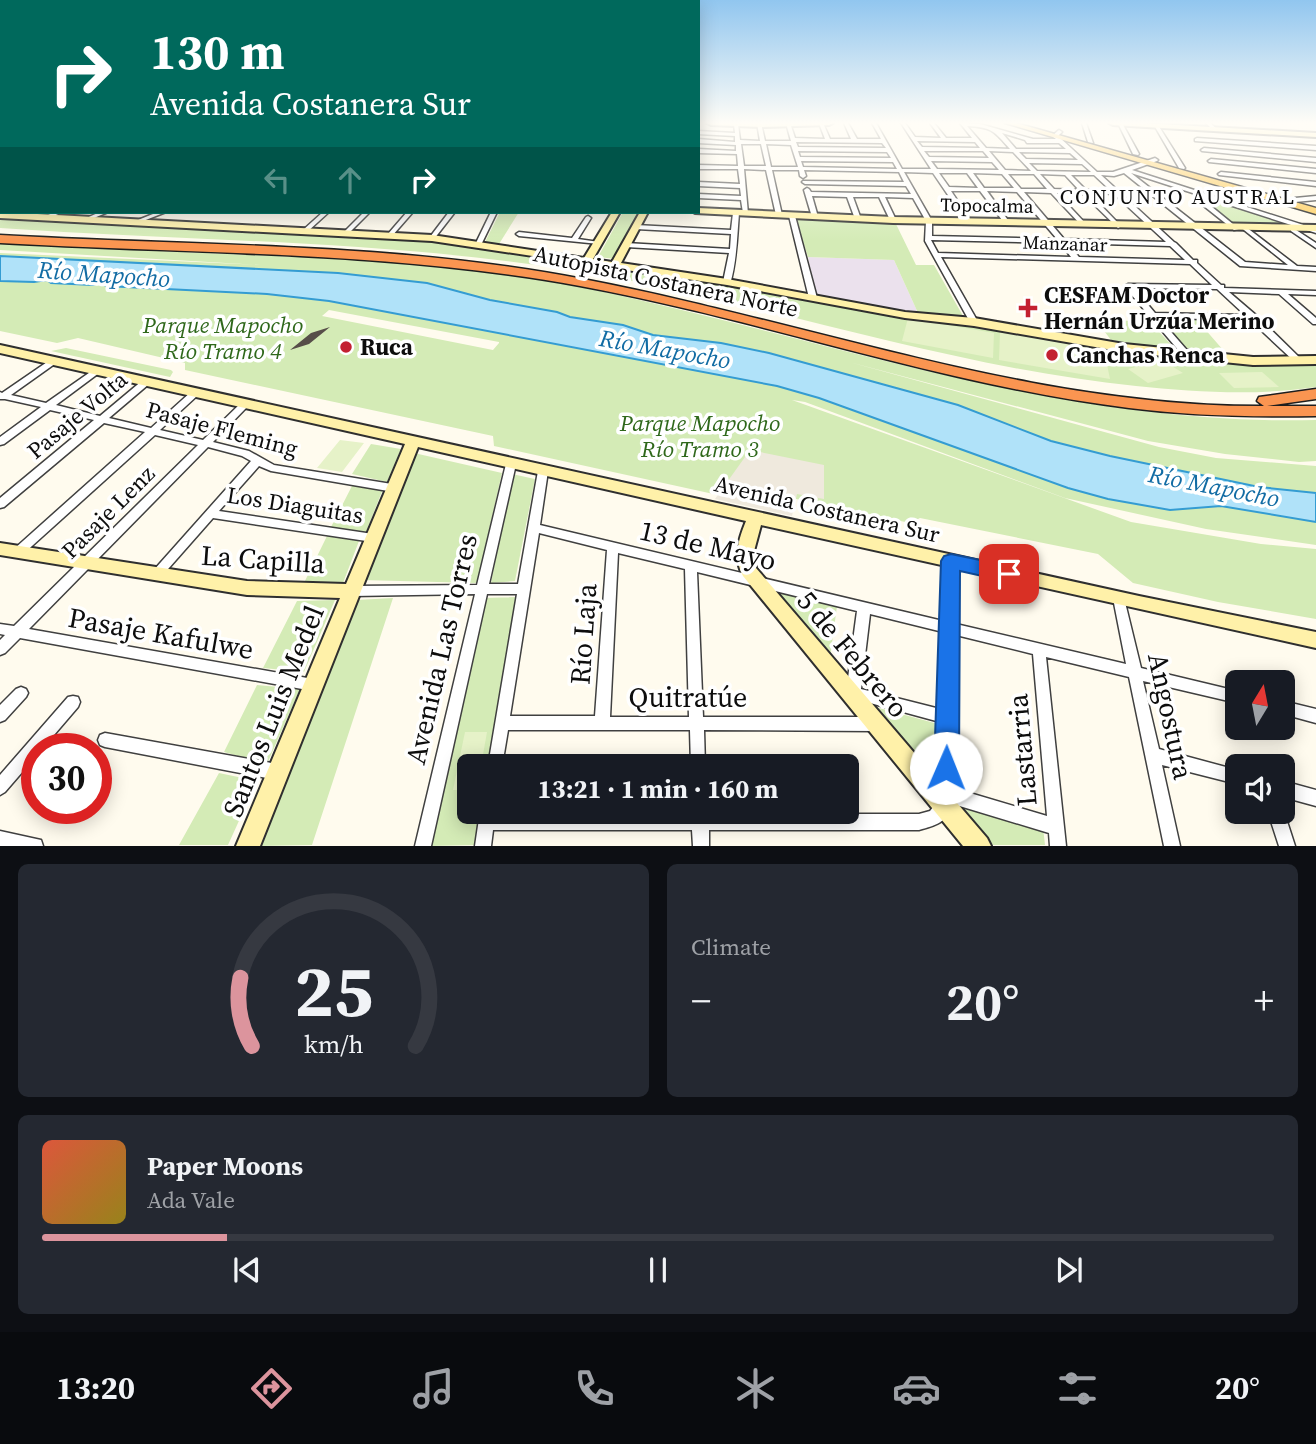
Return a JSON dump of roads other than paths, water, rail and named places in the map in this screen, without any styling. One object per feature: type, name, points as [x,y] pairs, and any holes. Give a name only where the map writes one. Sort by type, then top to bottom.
[{"type":"highway","name":"Autopista Costanera Norte","points":[[0,233],[363,250],[498,263],[649,289],[924,356],[1045,382],[1157,397],[1316,400]]},
{"type":"highway","name":"Autopista Costanera Norte","points":[[0,239],[360,256],[506,270],[633,293],[909,362],[1045,391],[1119,402],[1198,409],[1316,411]]},
{"type":"highway","points":[[1265,401],[1316,394]]},
{"type":"main road","points":[[1157,162],[1241,189],[1316,208]]},
{"type":"main road","points":[[1158,162],[1223,177],[1316,208]]},
{"type":"street","points":[[727,282],[744,198],[740,162]]},
{"type":"street","points":[[769,162],[779,215]]},
{"type":"street","points":[[800,162],[815,217]]},
{"type":"street","points":[[896,162],[929,221],[927,238],[935,255],[974,322]]},
{"type":"street","points":[[930,162],[969,222]]},
{"type":"street","points":[[995,162],[1077,259]]},
{"type":"street","points":[[1026,162],[1084,225]]},
{"type":"street","points":[[1085,162],[1299,361]]},
{"type":"street","points":[[700,167],[1098,174],[1127,171],[1148,162]]},
{"type":"street","points":[[1179,162],[1182,168]]},
{"type":"street","points":[[1212,162],[1223,177],[1316,184]]},
{"type":"street","points":[[1227,162],[1316,171]]},
{"type":"street","points":[[858,171],[869,195]]},
{"type":"street","points":[[1127,171],[1315,230]]},
{"type":"street","points":[[1127,171],[1247,266],[1314,270]]},
{"type":"street","points":[[969,172],[1007,223]]},
{"type":"street","points":[[1066,173],[1118,226]]},
{"type":"street","points":[[805,183],[908,184]]},
{"type":"street","points":[[700,184],[743,186]]},
{"type":"street","points":[[947,189],[1117,192]]},
{"type":"street","points":[[1211,209],[1211,205],[1241,189]]},
{"type":"street","points":[[808,194],[915,196]]},
{"type":"street","points":[[849,195],[858,219]]},
{"type":"street","points":[[700,196],[744,198]]},
{"type":"street","points":[[881,196],[893,220]]},
{"type":"street","points":[[1210,196],[1201,201],[1296,268]]},
{"type":"street","points":[[1295,200],[1316,198]]},
{"type":"street","name":"Topocalma","points":[[700,211],[858,219],[1315,230]]},
{"type":"street","points":[[44,218],[55,214]]},
{"type":"street","points":[[85,220],[100,214]]},
{"type":"street","points":[[133,222],[150,214]]},
{"type":"street","points":[[133,222],[157,214]]},
{"type":"street","points":[[305,231],[324,214]]},
{"type":"street","points":[[345,233],[365,214]]},
{"type":"street","points":[[390,235],[408,214]]},
{"type":"street","points":[[432,238],[450,214]]},
{"type":"street","points":[[478,245],[493,214]]},
{"type":"street","points":[[587,261],[615,214]]},
{"type":"street","points":[[615,265],[643,214]]},
{"type":"street","points":[[0,215],[432,238],[727,282],[905,315],[974,322],[1115,346],[1188,356],[1316,360]]},
{"type":"street","points":[[792,216],[813,298]]},
{"type":"street","points":[[574,240],[588,218]]},
{"type":"street","points":[[636,227],[735,232]]},
{"type":"street","points":[[1293,230],[1316,246]]},
{"type":"street","points":[[519,233],[597,243]]},
{"type":"street","points":[[927,238],[1174,244]]},
{"type":"street","points":[[993,240],[1005,257]]},
{"type":"street","points":[[626,245],[733,251]]},
{"type":"street","name":"Manzanar","points":[[935,255],[1194,262]]},
{"type":"street","points":[[1188,356],[1129,285],[1316,293]]},
{"type":"street","points":[[1281,292],[1316,322]]},
{"type":"street","points":[[1153,315],[1254,318]]},
{"type":"street","name":"Avenida Costanera Sur","points":[[3,352],[1316,640]]},
{"type":"street","points":[[1,396],[53,361]]},
{"type":"street","points":[[0,443],[96,371]]},
{"type":"street","name":"Pasaje Volta","points":[[0,504],[146,382]]},
{"type":"street","points":[[18,552],[195,393]]},
{"type":"street","name":"Pasaje Fleming","points":[[1,396],[245,453],[278,469],[394,488]]},
{"type":"street","name":"Pasaje Lenz","points":[[0,649],[245,404]]},
{"type":"street","name":"Santos Luis Medel","points":[[248,845],[413,442]]},
{"type":"street","points":[[158,575],[258,460]]},
{"type":"street","name":"Avenida Las Torres","points":[[423,845],[511,464]]},
{"type":"street","points":[[497,754],[543,471]]},
{"type":"street","name":"Los Diaguitas","points":[[210,514],[373,538]]},
{"type":"street","name":"5 de Febrero","points":[[755,518],[744,557],[745,564],[757,582],[852,693],[874,724],[945,799],[979,845]]},
{"type":"street","name":"13 de Mayo","points":[[535,528],[1225,694]]},
{"type":"street","name":"Río Laja","points":[[602,723],[613,547]]},
{"type":"street","name":"La Capilla","points":[[0,549],[261,589],[524,589]]},
{"type":"street","points":[[859,821],[919,822],[935,818],[945,799],[951,561]]},
{"type":"street","points":[[691,566],[698,754]]},
{"type":"street","name":"Angostura","points":[[1119,598],[1172,845]]},
{"type":"street","points":[[864,607],[852,693],[947,717]]},
{"type":"street","name":"Pasaje Kafulwe","points":[[0,629],[313,685]]},
{"type":"street","name":"Lastarria","points":[[1039,649],[1058,845]]},
{"type":"street","points":[[0,715],[21,693]]},
{"type":"street","points":[[0,787],[73,702]]},
{"type":"street","points":[[1295,711],[1316,716]]},
{"type":"street","name":"Quitratúe","points":[[502,723],[874,724]]},
{"type":"street","points":[[112,741],[278,772]]},
{"type":"street","points":[[1152,755],[1225,774]]},
{"type":"street","points":[[1295,792],[1316,798]]},
{"type":"street","points":[[945,799],[1056,827]]},
{"type":"street","points":[[483,845],[486,824]]},
{"type":"street","points":[[700,824],[701,845]]},
{"type":"street","points":[[1280,824],[1287,845]]},
{"type":"street","points":[[0,839],[35,845]]},
{"type":"water","name":"Río Mapocho","points":[[0,256],[338,273],[427,283],[490,300],[623,325],[653,335],[721,343],[769,353],[958,405],[1051,441],[1110,456],[1259,487],[1316,493],[1316,522],[1221,506],[1170,510],[1108,499],[1068,488],[819,398],[777,386],[329,301],[267,294],[106,286],[95,277],[99,283],[93,285],[51,283],[47,280],[0,281]]},
{"type":"place","name":"CESFAM Doctor Hernán Urzúa Merino","points":[[1028,308]]},
{"type":"place","name":"Ruca","points":[[346,347]]},
{"type":"place","name":"Canchas Renca","points":[[1052,355]]},
{"type":"district","name":"CONJUNTO AUSTRAL","points":[[1178,196]]},
{"type":"park label","name":"Parque Mapocho Río Tramo 4","points":[[223,338]]},
{"type":"park label","name":"Parque Mapocho Río Tramo 3","points":[[700,436]]}]
